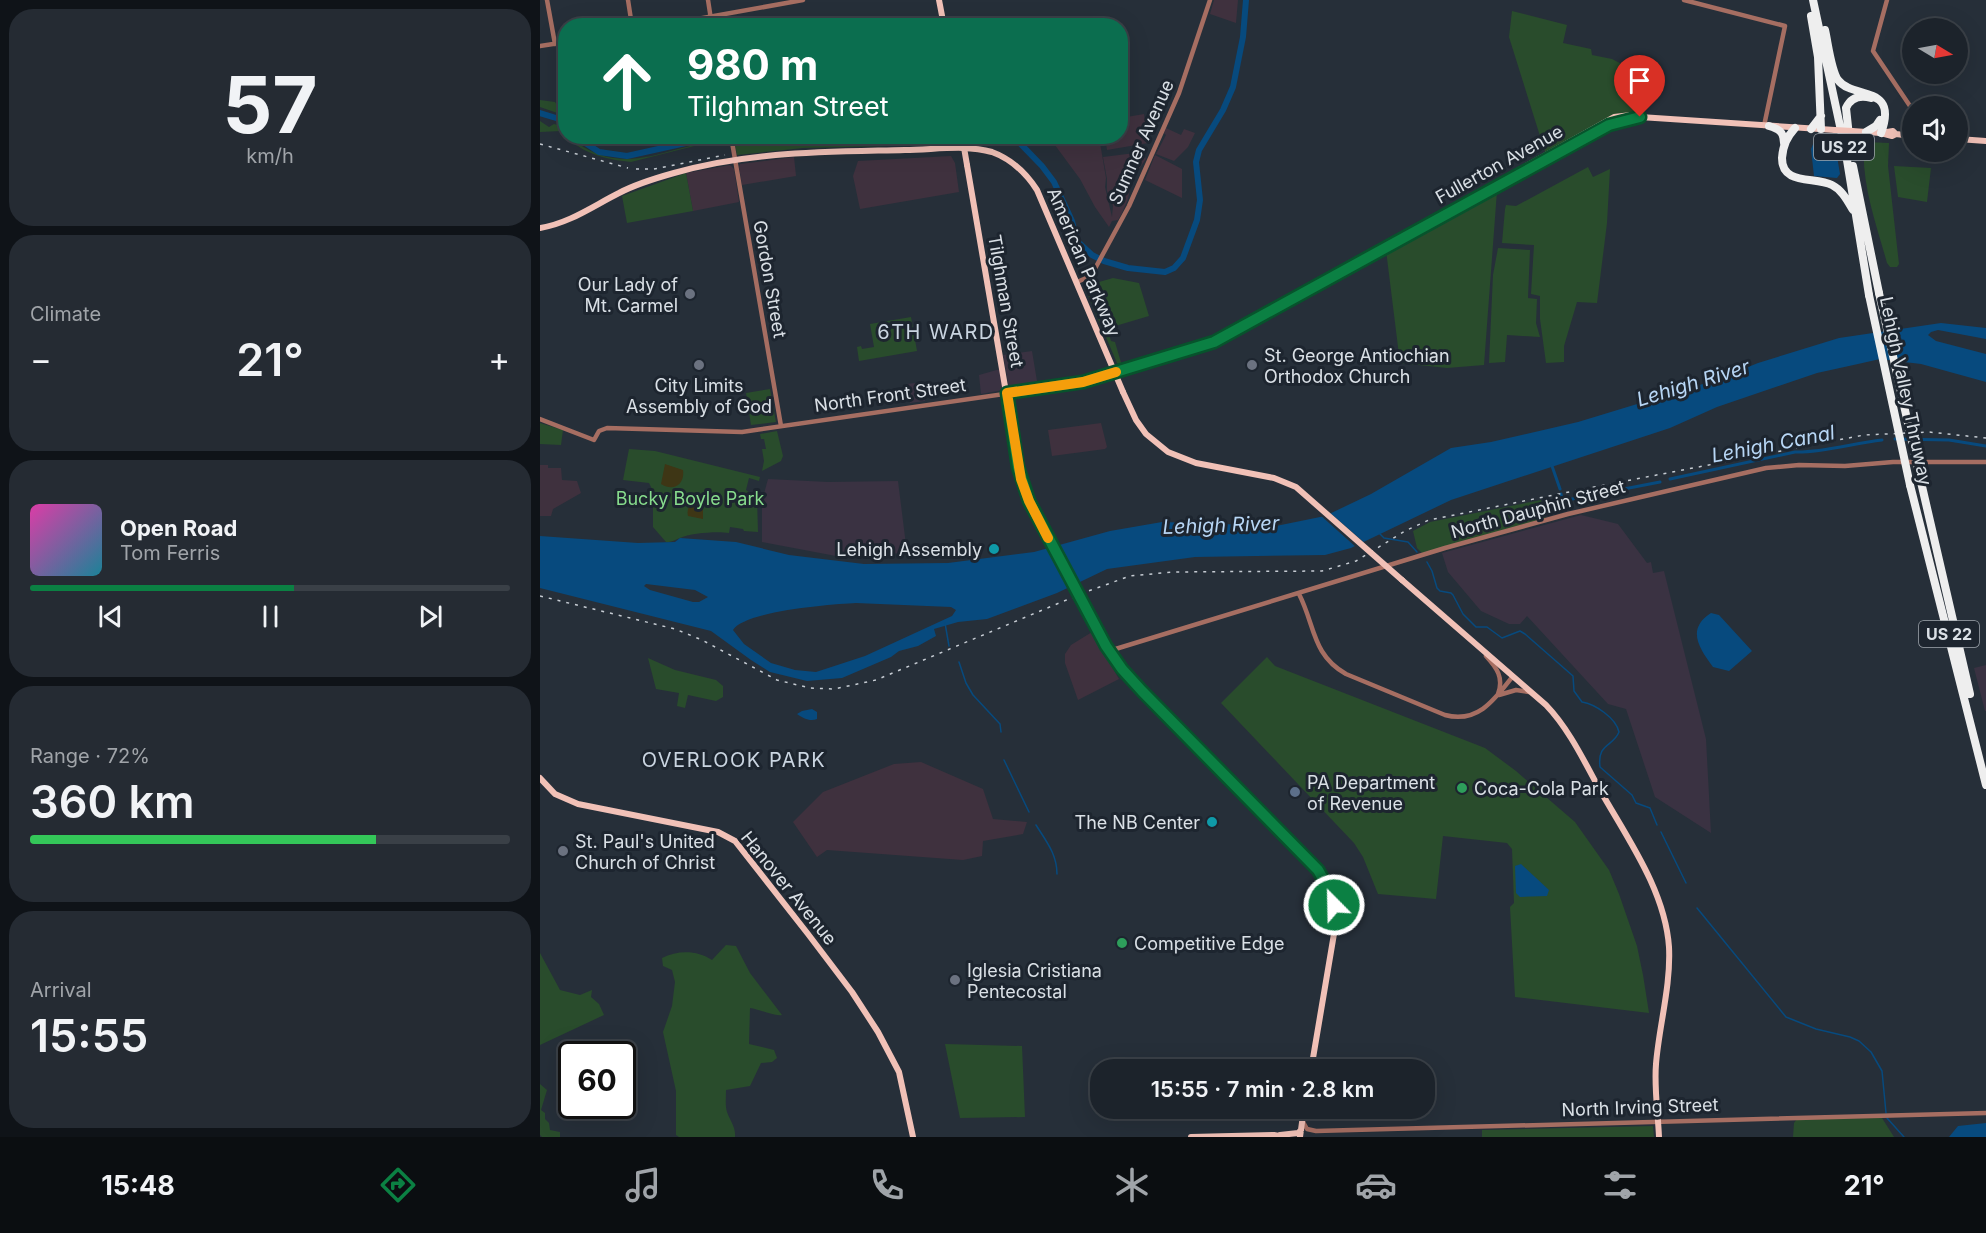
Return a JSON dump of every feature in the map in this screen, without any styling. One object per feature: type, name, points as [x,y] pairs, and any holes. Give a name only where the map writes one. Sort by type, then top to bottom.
[{"type":"highway","name":"Lehigh Valley Thruway","points":[[1813,0],[1823,24],[1879,293],[1986,762]]},
{"type":"highway","name":"Lehigh Valley Thruway","points":[[1813,0],[1846,154],[1869,295],[1910,484],[1986,785]]},
{"type":"highway","points":[[1813,0],[1822,114],[1821,129]]},
{"type":"highway","points":[[1823,24],[1839,80],[1846,86],[1873,95],[1881,103],[1884,114],[1881,133]]},
{"type":"highway","points":[[1851,157],[1846,110],[1848,103],[1858,97],[1871,98],[1879,107],[1881,133]]},
{"type":"highway","points":[[1811,129],[1822,114]]},
{"type":"highway","points":[[1866,132],[1876,126],[1880,120]]},
{"type":"highway","points":[[1767,126],[1780,130],[1784,136],[1782,161],[1788,173],[1795,178],[1823,181],[1835,187],[1845,196],[1856,217]]},
{"type":"highway","points":[[1784,143],[1795,128]]},
{"type":"main road","points":[[939,0],[942,18]]},
{"type":"main road","name":"Fullerton Avenue","points":[[1192,350],[1214,342],[1609,125],[1640,117],[1881,133],[1886,131],[1902,135]]},
{"type":"main road","points":[[1968,140],[1986,141]]},
{"type":"main road","name":"Tilghman Street","points":[[963,144],[1021,479],[1029,501],[1109,651],[1142,691],[1310,861],[1322,875],[1328,887],[1334,905],[1335,931],[1313,1059]]},
{"type":"main road","name":"American Parkway","points":[[540,228],[568,220],[644,182],[687,169],[735,160],[813,152],[959,149],[995,153],[1018,168],[1034,186],[1046,208],[1123,392],[1136,420],[1146,434],[1168,453],[1196,463],[1274,478],[1296,488],[1479,646]]},
{"type":"main road","name":"North Front Street","points":[[1115,373],[1192,350]]},
{"type":"main road","points":[[1479,646],[1551,710],[1565,728],[1646,873],[1662,909],[1668,936],[1669,963],[1656,1064],[1659,1137]]},
{"type":"main road","name":"Hanover Avenue","points":[[540,778],[558,796],[578,804],[718,832],[735,841],[828,960],[882,1037],[899,1072],[913,1137]]},
{"type":"main road","points":[[1191,1137],[1301,1134],[1303,1119]]},
{"type":"main road","points":[[1276,1136],[1284,1137]]},
{"type":"street","points":[[547,0],[555,44]]},
{"type":"street","points":[[628,0],[631,18]]},
{"type":"street","points":[[708,0],[710,16]]},
{"type":"street","points":[[700,18],[802,0]]},
{"type":"street","name":"Sumner Avenue","points":[[1077,282],[1088,278],[1095,268],[1129,206],[1175,103],[1210,0]]},
{"type":"street","points":[[1684,0],[1785,26],[1767,126]]},
{"type":"street","points":[[1887,0],[1873,51],[1903,96]]},
{"type":"street","points":[[540,46],[558,43]]},
{"type":"street","name":"Gordon Street","points":[[732,144],[781,426]]},
{"type":"street","name":"North Front Street","points":[[540,419],[594,440],[599,431],[607,428],[742,432],[1083,382],[1115,373]]},
{"type":"street","name":"North Dauphin Street","points":[[1109,651],[1445,548],[1568,513],[1766,468],[1893,462],[1986,462]]},
{"type":"street","points":[[1299,594],[1318,646],[1332,665],[1346,674],[1453,717],[1477,714],[1489,706],[1513,676]]},
{"type":"street","points":[[1479,646],[1499,672],[1501,684],[1497,697]]},
{"type":"street","points":[[1497,697],[1511,690],[1532,692]]},
{"type":"street","name":"North Irving Street","points":[[1303,1119],[1303,1125],[1307,1129],[1326,1131],[1986,1113]]},
{"type":"shaded area","points":[[1214,0],[1238,0],[1236,23],[1210,14]]},
{"type":"shaded area","points":[[1144,114],[1148,143],[1107,150],[1106,144],[1128,144],[1128,117]]},
{"type":"shaded area","points":[[1166,128],[1181,135],[1184,129],[1195,133],[1188,147],[1174,161],[1156,154],[1166,135],[1164,133]]},
{"type":"shaded area","points":[[1054,144],[1100,144],[1106,178],[1105,187],[1112,217],[1113,206],[1107,191],[1107,179],[1103,157],[1143,152],[1146,159],[1132,179],[1128,199],[1122,213],[1118,220],[1112,221],[1109,227],[1080,179]]},
{"type":"shaded area","points":[[1155,155],[1182,169],[1182,198],[1145,180]]},
{"type":"shaded area","points":[[951,156],[955,163],[959,192],[860,209],[853,176],[858,161]]},
{"type":"shaded area","points":[[794,157],[796,176],[742,185],[740,164]]},
{"type":"shaded area","points":[[730,165],[734,169],[739,202],[693,211],[686,173]]},
{"type":"shaded area","points":[[1032,351],[1038,387],[1009,388],[1003,355]]},
{"type":"shaded area","points":[[1000,369],[1003,390],[981,394],[979,375]]},
{"type":"shaded area","points":[[923,382],[925,401],[910,403],[907,384]]},
{"type":"shaded area","points":[[1101,423],[1107,447],[1105,449],[1052,456],[1048,430]]},
{"type":"shaded area","points":[[540,465],[548,465],[548,468],[561,468],[562,480],[577,481],[581,493],[553,509],[551,516],[540,516]]},
{"type":"shaded area","points":[[768,479],[828,482],[898,481],[907,553],[836,556],[762,542],[762,501]]},
{"type":"shaded area","points":[[1581,515],[1618,524],[1647,563],[1651,562],[1653,573],[1664,571],[1706,739],[1711,833],[1655,797],[1626,709],[1608,704],[1527,616],[1520,624],[1509,624],[1481,611],[1448,572],[1442,553]]},
{"type":"shaded area","points":[[1092,632],[1119,679],[1078,700],[1065,663],[1065,654],[1071,645]]},
{"type":"shaded area","points":[[1986,665],[1986,711],[1985,711],[1974,668]]},
{"type":"shaded area","points":[[921,762],[983,789],[993,819],[1027,822],[1023,834],[983,841],[982,856],[963,860],[827,850],[817,857],[793,822],[823,792],[894,764]]},
{"type":"green space","points":[[1512,11],[1567,25],[1563,43],[1591,49],[1592,55],[1612,59],[1639,73],[1637,112],[1615,114],[1545,152],[1509,37]]},
{"type":"green space","points":[[540,100],[555,102],[558,113],[540,107]]},
{"type":"green space","points":[[540,121],[549,127],[554,124],[558,125],[558,131],[540,132]]},
{"type":"green space","points":[[1864,142],[1889,143],[1888,166],[1899,264],[1897,267],[1890,267],[1887,263],[1874,218],[1865,173]]},
{"type":"green space","points":[[575,144],[608,157],[634,159],[702,144],[631,162],[605,158]]},
{"type":"green space","points":[[735,144],[931,144],[803,148],[737,155]]},
{"type":"green space","points":[[1894,166],[1931,168],[1927,202],[1898,197]]},
{"type":"green space","points":[[1588,167],[1593,177],[1610,169],[1607,223],[1597,303],[1577,302],[1564,346],[1564,362],[1546,363],[1540,319],[1540,296],[1531,294],[1534,245],[1502,243],[1505,209],[1506,205],[1516,206]]},
{"type":"green space","points":[[686,173],[693,211],[627,223],[622,196]]},
{"type":"green space","points":[[1497,191],[1484,365],[1447,368],[1400,363],[1386,250]]},
{"type":"green space","points":[[1498,248],[1530,250],[1528,298],[1537,299],[1536,323],[1540,337],[1507,335],[1505,362],[1489,363],[1493,275]]},
{"type":"green space","points":[[1113,278],[1139,283],[1149,316],[1112,327],[1099,282]]},
{"type":"green space","points":[[1091,282],[1094,283],[1111,341],[1115,342],[1122,366],[1117,363],[1085,288]]},
{"type":"green space","points":[[911,317],[917,351],[859,361],[857,347],[861,346],[862,349],[874,347],[870,324]]},
{"type":"green space","points":[[770,389],[776,422],[751,425],[746,393]]},
{"type":"green space","points":[[540,423],[563,430],[561,445],[540,444]]},
{"type":"green space","points":[[777,431],[783,456],[781,461],[762,471],[764,461],[762,449],[766,449],[764,439],[761,439],[760,434]]},
{"type":"green space","name":"Bucky Boyle Park","points":[[629,449],[655,451],[760,477],[759,481],[749,478],[746,490],[757,498],[758,532],[730,527],[729,533],[697,534],[666,542],[653,527],[653,491],[649,483],[623,480]]},
{"type":"green space","points":[[1541,500],[1545,518],[1422,553],[1417,548],[1413,531],[1430,522]]},
{"type":"green space","name":"Coca-Cola Park","points":[[1267,657],[1275,666],[1485,748],[1516,771],[1575,822],[1609,870],[1619,894],[1637,946],[1649,1013],[1515,997],[1510,907],[1514,903],[1512,849],[1507,843],[1443,836],[1436,899],[1378,894],[1363,857],[1354,843],[1221,703]]},
{"type":"green space","points":[[648,658],[675,670],[716,680],[723,686],[723,697],[716,701],[688,695],[685,708],[677,706],[679,693],[656,689]]},
{"type":"green space","points":[[726,945],[736,946],[750,973],[782,1015],[750,1008],[749,1044],[774,1050],[777,1058],[772,1062],[761,1063],[750,1086],[726,1090],[726,1109],[734,1127],[735,1137],[679,1137],[676,1135],[676,1091],[663,1032],[672,1006],[675,982],[672,970],[663,966],[662,958],[687,952],[700,954],[712,960]]},
{"type":"green space","points":[[540,953],[560,990],[580,995],[592,990],[591,997],[599,1004],[604,1015],[540,1045]]},
{"type":"green space","points":[[945,1044],[1022,1046],[1025,1117],[960,1118]]},
{"type":"green space","points":[[540,1084],[547,1090],[541,1110],[545,1113],[550,1130],[560,1132],[560,1137],[540,1135]]},
{"type":"green space","points":[[1882,1118],[1894,1137],[1793,1137],[1794,1123],[1797,1119]]},
{"type":"green space","points":[[1653,1126],[1654,1137],[1482,1137],[1482,1130]]},
{"type":"sand","points":[[665,464],[683,470],[680,483],[674,487],[661,484]]},
{"type":"sand","points":[[699,502],[703,504],[703,519],[688,516],[690,506]]},
{"type":"water","points":[[1814,142],[1824,142],[1836,150],[1840,174],[1837,178],[1814,176],[1811,149]]},
{"type":"water","name":"Lehigh River","points":[[1941,323],[1986,328],[1986,339],[1938,330],[1928,335],[1936,341],[1986,354],[1986,382],[1921,364],[1880,359],[1817,373],[1717,407],[1670,428],[1451,500],[1351,548],[1325,555],[1195,557],[1107,569],[1057,593],[987,619],[958,622],[934,629],[936,636],[918,646],[899,651],[891,657],[842,678],[807,681],[770,672],[711,631],[540,588],[540,536],[638,543],[675,542],[680,538],[736,542],[789,555],[864,564],[948,563],[1034,552],[1110,531],[1162,522],[1276,526],[1325,516],[1371,494],[1451,448],[1491,442],[1578,422],[1716,380],[1758,363],[1839,338]],"holes":[[[646,584],[695,590],[708,597],[699,602],[693,602],[650,590],[644,586]],[[856,603],[951,607],[956,610],[952,616],[865,656],[816,672],[795,670],[771,663],[744,644],[733,630],[740,623],[771,613]]]},
{"type":"water","points":[[1711,613],[1719,615],[1752,651],[1729,671],[1713,667],[1697,639],[1699,626],[1703,619]]},
{"type":"water","points":[[812,709],[817,712],[817,719],[809,720],[797,714],[802,711]]},
{"type":"water","points":[[1521,864],[1549,890],[1547,896],[1520,897],[1516,893],[1515,866]]},
{"type":"water","points":[[1986,1123],[1986,1137],[1949,1137],[1958,1126]]},
{"type":"pier","points":[[1328,511],[1366,544],[1357,548],[1319,514]]},
{"type":"waterway","points":[[1021,144],[1054,182],[1072,221],[1077,241],[1092,255],[1128,268],[1165,272],[1174,268],[1183,258],[1197,220],[1200,200],[1196,162],[1199,150],[1223,110],[1233,87],[1243,37],[1246,0]]},
{"type":"waterway","points":[[540,113],[558,119]]},
{"type":"waterway","points":[[587,144],[599,152],[627,156],[681,144]]},
{"type":"waterway","name":"Lehigh Canal","points":[[1895,439],[1949,440],[1986,446]]},
{"type":"waterway","name":"Lehigh Canal","points":[[1670,479],[1795,452],[1816,451],[1882,440]]},
{"type":"waterway","name":"Lehigh Canal","points":[[1552,466],[1560,489]]},
{"type":"waterway","name":"Lehigh Canal","points":[[1561,494],[1562,499],[1567,500],[1660,482]]},
{"type":"waterway","points":[[1380,534],[1384,538],[1408,542],[1417,552]]},
{"type":"waterway","points":[[1427,562],[1437,588],[1440,591],[1451,593],[1463,614],[1476,627],[1487,627],[1502,638],[1520,631],[1525,634],[1573,676],[1574,691],[1582,702],[1599,709],[1614,722],[1619,732],[1603,749],[1600,767],[1632,795],[1636,803],[1650,808],[1657,825]]},
{"type":"waterway","points":[[945,623],[949,646]]},
{"type":"waterway","points":[[959,662],[973,695],[1000,724],[1001,732]]},
{"type":"waterway","points":[[1004,760],[1029,812]]},
{"type":"waterway","points":[[1036,825],[1053,854],[1057,874]]},
{"type":"waterway","points":[[1661,832],[1686,883]]},
{"type":"waterway","points":[[1697,908],[1786,1017],[1816,1029],[1850,1037],[1859,1041],[1871,1052],[1882,1071],[1886,1113]]},
{"type":"waterway","points":[[1887,1118],[1904,1137]]},
{"type":"railway","points":[[540,144],[628,168]]},
{"type":"railway","points":[[636,169],[654,169],[725,155]]},
{"type":"railway","points":[[540,596],[675,629],[702,640],[777,680],[810,688],[834,689],[876,680],[1083,593],[1130,576],[1173,572],[1322,571],[1356,561],[1405,531],[1429,520],[1864,435],[1929,432],[1986,438]]},
{"type":"slow traffic","points":[[1048,538],[1029,501],[1021,479],[1007,393],[1083,382],[1116,372]]},
{"type":"place","name":"Our Lady of Mt. Carmel","points":[[690,294]]},
{"type":"place","name":"City Limits Assembly of God","points":[[699,365]]},
{"type":"place","name":"St. George Antiochian Orthodox Church","points":[[1252,365]]},
{"type":"place","name":"Lehigh Assembly","points":[[994,549]]},
{"type":"place","name":"Coca-Cola Park","points":[[1462,788]]},
{"type":"place","name":"PA Department of Revenue","points":[[1295,792]]},
{"type":"place","name":"The NB Center","points":[[1212,822]]},
{"type":"place","name":"St. Paul's United Church of Christ","points":[[563,851]]},
{"type":"place","name":"Competitive Edge","points":[[1122,943]]},
{"type":"place","name":"Iglesia Cristiana Pentecostal","points":[[955,980]]},
{"type":"district","name":"6TH WARD","points":[[936,332]]},
{"type":"district","name":"OVERLOOK PARK","points":[[734,760]]},
{"type":"route","points":[[1334,905],[1318,870],[1142,691],[1122,669],[1106,646],[1029,501],[1018,467],[1007,393],[1083,382],[1214,342],[1609,125],[1640,117]]}]
